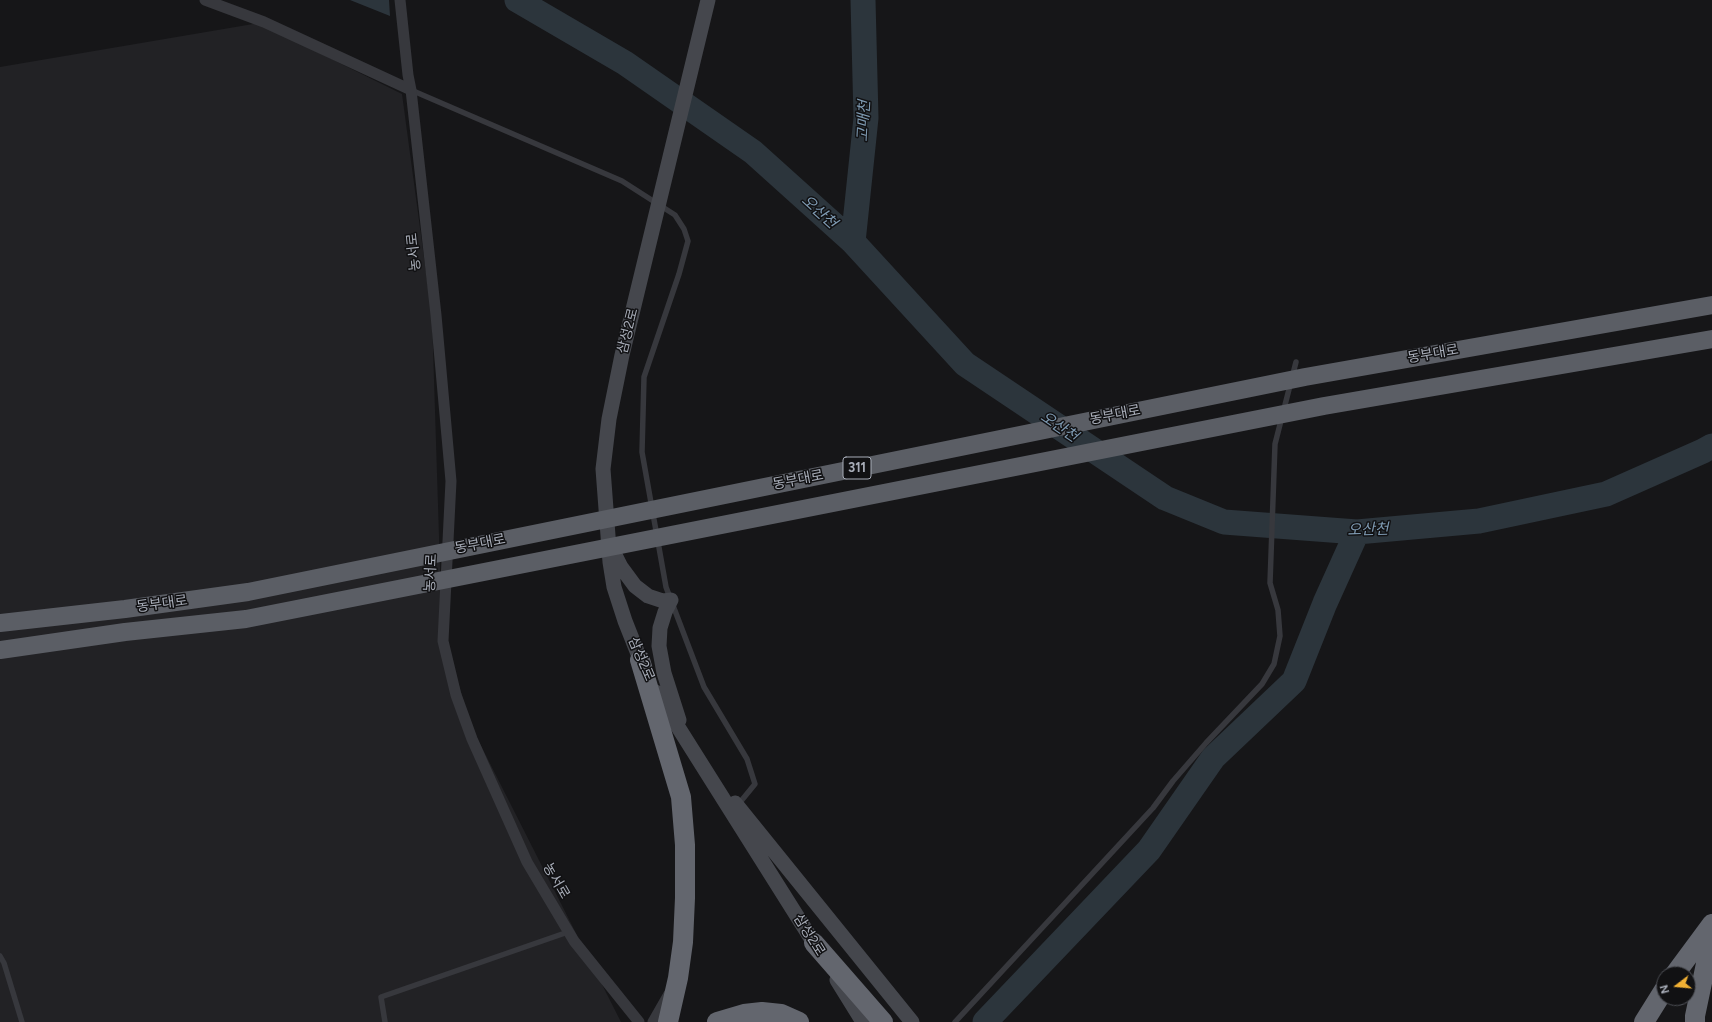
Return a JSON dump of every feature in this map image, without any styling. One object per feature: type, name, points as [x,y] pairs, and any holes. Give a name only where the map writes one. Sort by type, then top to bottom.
[{"type":"highway","name":"동부대로","points":[[0,623],[125,609],[248,592],[1305,377],[1712,305]]},
{"type":"highway","name":"동부대로","points":[[0,650],[125,632],[246,619],[1324,406],[1712,340]]},
{"type":"highway","points":[[640,660],[681,797],[685,845],[683,942],[678,978],[662,1018]]},
{"type":"highway","points":[[1680,966],[1712,924]]},
{"type":"highway","points":[[814,943],[883,1022]]},
{"type":"highway","points":[[1695,1019],[1707,959],[1712,949]]},
{"type":"highway","points":[[1644,1022],[1656,1003]]},
{"type":"highway","points":[[717,1022],[744,1014],[762,1012],[781,1014],[799,1022]]},
{"type":"main road","name":"삼성2로","points":[[708,0],[622,355],[609,419],[603,469],[608,541],[614,587],[640,660],[660,701],[864,1022]]},
{"type":"main road","points":[[608,541],[621,567],[635,586],[648,596],[663,601],[671,600]]},
{"type":"main road","points":[[671,600],[664,612],[660,628],[659,646],[666,680],[688,745],[912,1022]]},
{"type":"street","points":[[205,0],[264,22],[411,90]]},
{"type":"street","name":"농서로","points":[[400,0],[436,315],[451,480],[443,640],[456,695],[497,798],[528,862],[568,932],[622,1003],[639,1022]]},
{"type":"lane","points":[[411,90],[622,181],[675,215],[684,229],[688,242],[679,274],[644,377],[642,452],[666,588],[704,687],[748,759],[755,784],[737,806]]},
{"type":"lane","points":[[955,1022],[1153,808],[1206,743],[1262,684],[1274,664],[1280,636],[1278,610],[1270,583],[1275,444],[1296,362]]},
{"type":"lane","points":[[385,1022],[381,997],[568,932]]},
{"type":"lane","points":[[0,956],[4,963],[22,1022]]},
{"type":"shaded area","points":[[350,0],[389,0],[390,16]]},
{"type":"shaded area","points":[[259,23],[402,94],[432,317],[442,630],[472,728],[621,1022],[0,1022],[0,67]]},
{"type":"waterway","name":"오산천","points":[[517,0],[625,63],[753,152],[853,242],[965,364],[1165,498],[1224,522],[1357,532],[1479,521],[1606,494],[1712,446]]},
{"type":"waterway","name":"고매천","points":[[853,242],[866,118],[863,0]]},
{"type":"waterway","points":[[985,1022],[1149,850],[1213,758],[1294,681],[1325,603],[1357,532]]}]
